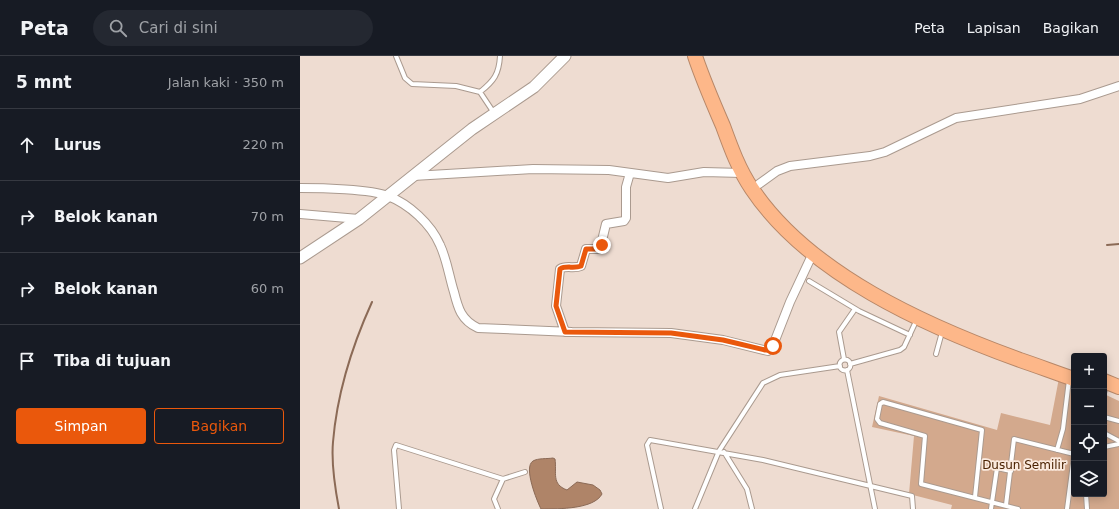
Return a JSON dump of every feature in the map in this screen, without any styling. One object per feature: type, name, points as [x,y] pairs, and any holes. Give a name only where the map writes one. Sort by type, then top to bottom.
[{"type":"highway","points":[[695,56],[742,173],[770,214],[789,234],[813,253],[866,289],[919,315],[972,334],[1071,374]]},
{"type":"highway","points":[[705,56],[737,140],[759,184],[777,209],[794,227],[814,244],[942,330],[1071,374]]},
{"type":"highway","points":[[1107,388],[1119,396]]},
{"type":"street","points":[[300,258],[359,219],[472,129],[534,87],[566,56]]},
{"type":"street","points":[[759,184],[777,171],[790,166],[870,156],[885,152],[956,118],[1080,99],[1119,86]]},
{"type":"street","points":[[413,176],[533,169],[609,170],[668,178],[704,172],[742,173]]},
{"type":"street","points":[[565,332],[556,306],[560,269],[564,267],[577,268],[581,266],[586,249],[600,249],[606,224],[624,221],[626,218],[626,187],[630,174]]},
{"type":"street","points":[[300,188],[342,190],[388,196],[414,212],[434,234],[444,255],[458,308],[468,322],[478,328],[565,332],[671,333],[723,340],[770,350],[813,253]]},
{"type":"street","points":[[300,214],[359,219]]},
{"type":"lane","points":[[396,56],[405,78],[412,84],[456,86],[480,92],[494,113]]},
{"type":"lane","points":[[480,92],[491,84],[498,74],[500,56]]},
{"type":"lane","points":[[809,280],[855,309],[910,335]]},
{"type":"lane","points":[[850,364],[844,359],[839,332],[855,309]]},
{"type":"lane","points":[[850,364],[898,352],[904,347],[919,315]]},
{"type":"lane","points":[[936,354],[942,330]]},
{"type":"lane","points":[[840,366],[841,361],[844,359]]},
{"type":"lane","points":[[850,364],[847,370],[875,509]]},
{"type":"lane","points":[[840,366],[843,370],[847,370]]},
{"type":"lane","points":[[695,509],[719,451],[763,383],[780,375],[840,366]]},
{"type":"lane","points":[[1057,450],[1063,429],[1071,386]]},
{"type":"lane","points":[[975,497],[982,430],[883,402],[880,404],[877,419],[880,423],[925,436],[921,484],[975,497],[992,501],[1018,509]]},
{"type":"lane","points":[[1107,418],[1119,421]]},
{"type":"lane","points":[[1107,435],[1119,441]]},
{"type":"lane","points":[[1006,505],[1014,439],[1071,454]]},
{"type":"lane","points":[[661,509],[647,444],[648,441],[724,452],[825,474],[871,487],[912,496],[913,509]]},
{"type":"lane","points":[[1107,446],[1119,444]]},
{"type":"lane","points":[[399,509],[394,450],[396,445],[503,479],[525,472]]},
{"type":"lane","points":[[724,452],[747,489],[752,509]]},
{"type":"lane","points":[[1067,509],[1073,461]]},
{"type":"lane","points":[[991,509],[997,468],[1011,471]]},
{"type":"lane","points":[[498,509],[494,499],[503,479]]},
{"type":"lane","points":[[1086,497],[1087,509]]},
{"type":"green space","name":"Dusun Semilir","points":[[1059,378],[1071,382],[1071,497],[1107,497],[1107,395],[1119,401],[1119,509],[951,509],[952,505],[909,494],[914,436],[872,427],[879,396],[997,430],[1001,413],[1050,425]]},
{"type":"shaded area","points":[[555,459],[556,478],[562,488],[567,490],[577,482],[593,485],[600,490],[602,494],[598,499],[592,503],[576,507],[541,509],[530,477],[530,464],[535,460]]},
{"type":"waterway","points":[[1107,245],[1119,244]]},
{"type":"waterway","points":[[339,509],[333,467],[335,424],[346,370],[372,302]]},
{"type":"route","points":[[602,245],[600,249],[586,249],[584,251],[581,266],[577,268],[564,267],[560,269],[556,306],[558,316],[565,332],[671,333],[723,340],[765,350],[770,350],[773,346]]}]
